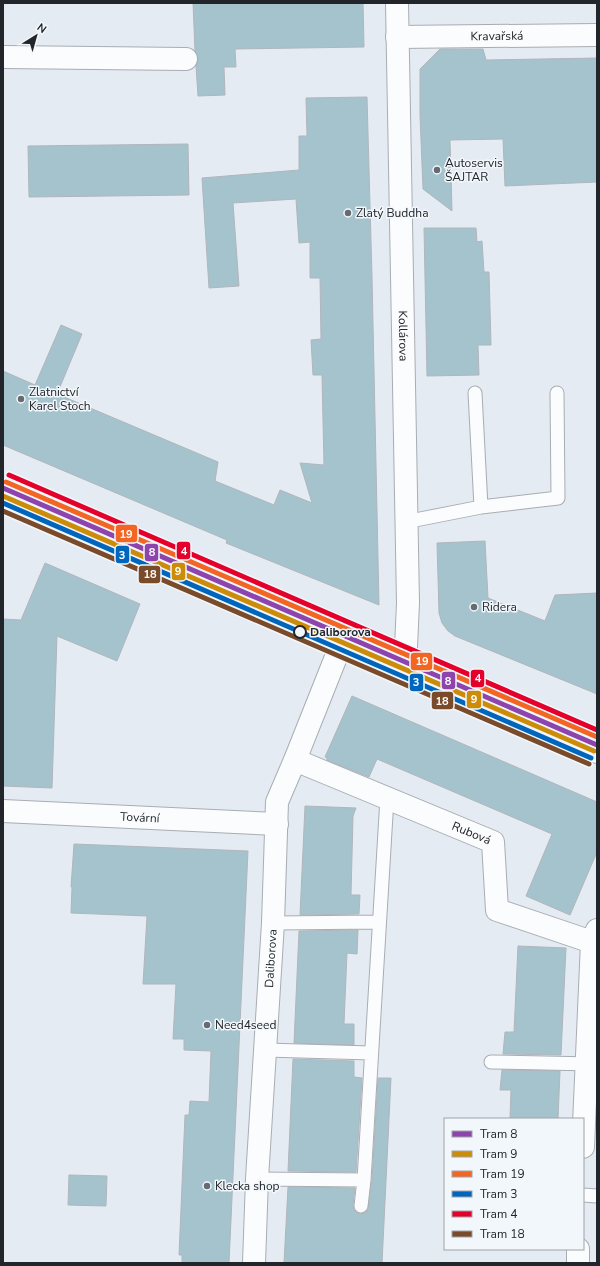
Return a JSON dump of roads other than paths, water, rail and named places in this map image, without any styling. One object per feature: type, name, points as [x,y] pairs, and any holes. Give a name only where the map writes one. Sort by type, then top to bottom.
[{"type":"street","name":"Kollárova","points":[[397,3],[405,522],[408,603],[405,669]]},
{"type":"street","name":"Kravařská","points":[[397,37],[597,35]]},
{"type":"street","points":[[3,57],[186,59]]},
{"type":"street","points":[[3,497],[597,752]]},
{"type":"street","name":"Daliborova","points":[[254,1263],[257,1179],[273,923],[277,802],[342,642]]},
{"type":"street","name":"Rubová","points":[[295,760],[493,842],[497,910],[595,936]]},
{"type":"street","name":"Tovární","points":[[3,810],[276,824]]},
{"type":"street","points":[[584,1138],[592,1064],[595,936]]},
{"type":"street","points":[[578,1250],[578,1263]]},
{"type":"lane","points":[[475,393],[481,507]]},
{"type":"lane","points":[[405,522],[481,507],[558,498],[557,393]]},
{"type":"lane","points":[[361,1206],[364,1180],[387,798]]},
{"type":"lane","points":[[273,923],[379,922]]},
{"type":"lane","points":[[265,1050],[371,1053]]},
{"type":"lane","points":[[491,1062],[592,1064]]},
{"type":"lane","points":[[257,1179],[364,1180]]},
{"type":"lane","points":[[584,1195],[597,1196]]},
{"type":"tram line","name":"4","points":[[9,475],[597,730]]},
{"type":"tram line","name":"19","points":[[6,482],[597,737]]},
{"type":"tram line","name":"8","points":[[3,488],[597,745]]},
{"type":"tram line","name":"9","points":[[3,496],[594,751]]},
{"type":"tram line","name":"3","points":[[3,503],[591,758]]},
{"type":"tram line","name":"18","points":[[3,511],[589,764]]},
{"type":"place","name":"Autoservis ŠAJTAR","points":[[437,170]]},
{"type":"place","name":"Zlatý Buddha","points":[[348,213]]},
{"type":"place","name":"Zlatnictví Karel Stoch","points":[[21,399]]},
{"type":"place","name":"Ridera","points":[[474,607]]},
{"type":"place","name":"Daliborova","points":[[300,632]]},
{"type":"place","name":"Need4seed","points":[[207,1025]]},
{"type":"place","name":"Klecka shop","points":[[207,1186]]}]
